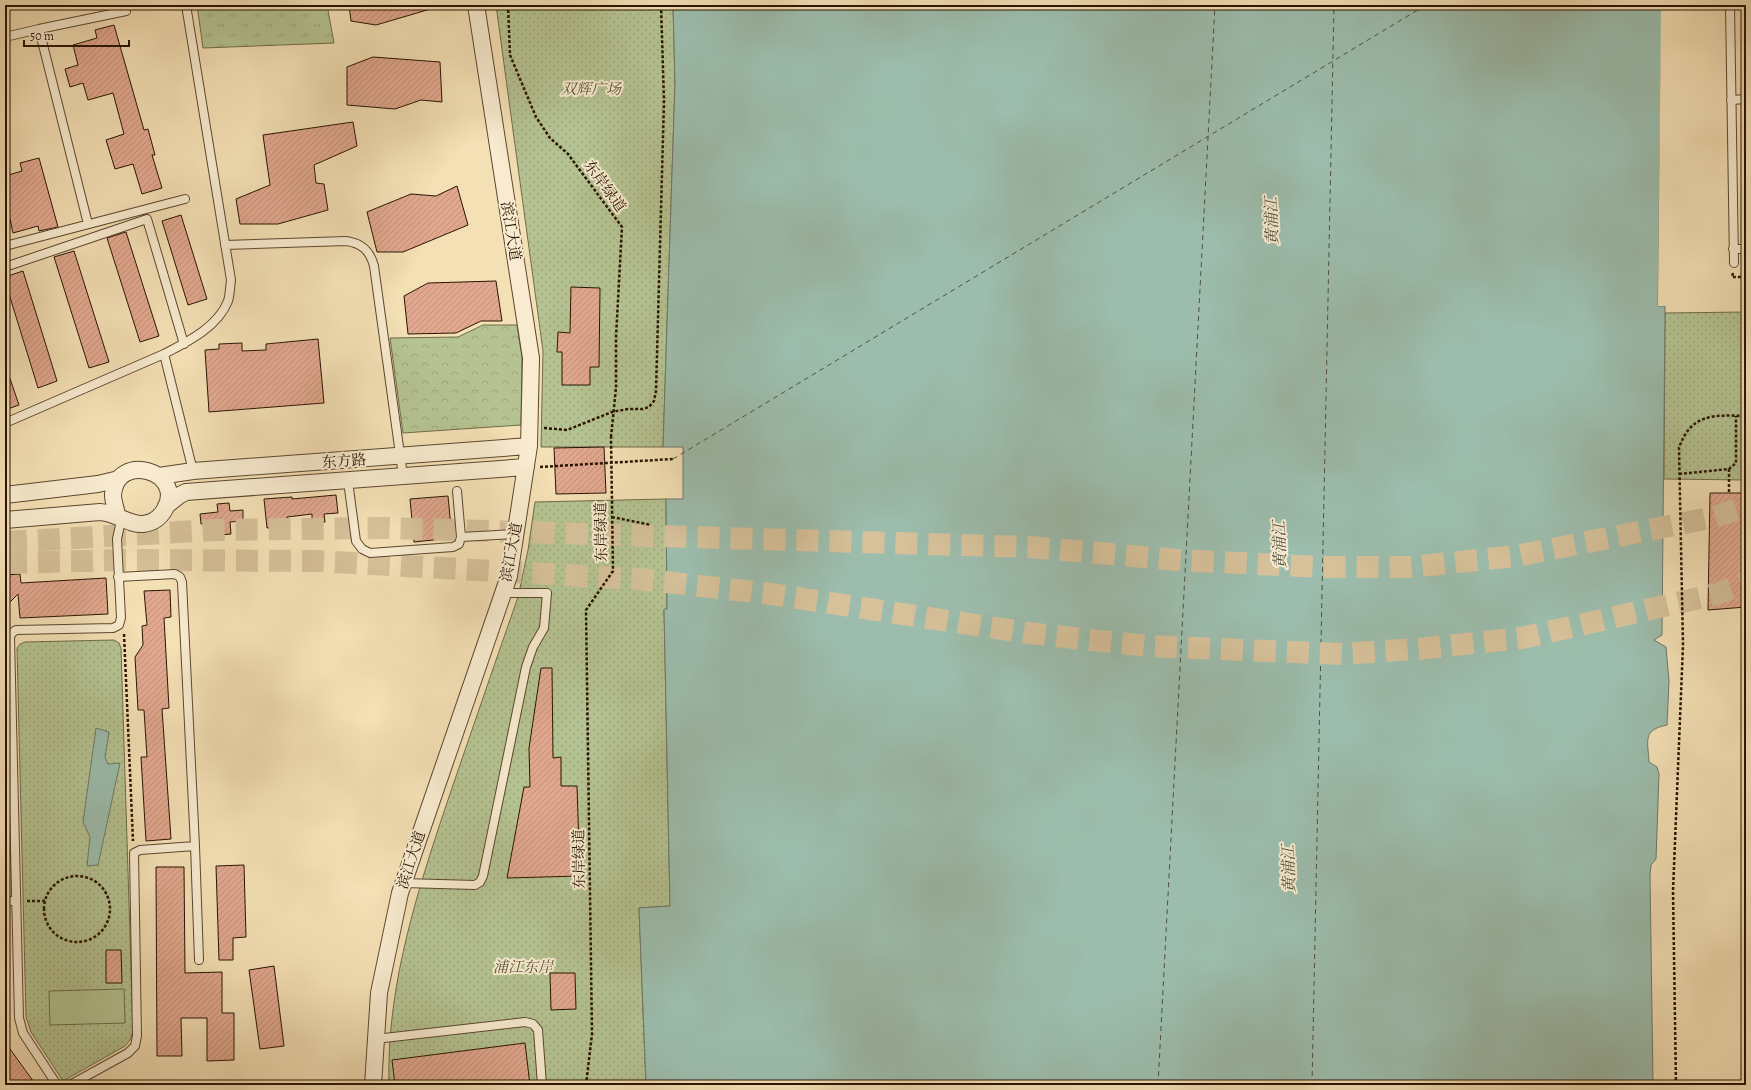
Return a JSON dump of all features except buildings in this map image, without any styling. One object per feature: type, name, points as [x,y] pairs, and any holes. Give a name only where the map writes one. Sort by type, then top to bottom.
[{"type":"street","name":"滨江大道","points":[[373,1085],[379,993],[403,883],[509,576],[529,446],[531,358],[476,5]]},
{"type":"street","name":"东方路","points":[[5,495],[98,484],[119,479],[126,473],[134,470],[147,470],[159,476],[193,471],[529,446]]},
{"type":"street","name":"东方路","points":[[5,520],[100,512],[134,523],[150,523],[160,516],[166,506],[186,492],[526,467]]},
{"type":"street","points":[[159,476],[167,490],[166,506]]},
{"type":"street","points":[[119,479],[113,493],[113,501],[122,518]]},
{"type":"lane","points":[[5,423],[184,344],[218,319],[228,301],[231,280],[186,5]]},
{"type":"lane","points":[[1730,5],[1734,263]]},
{"type":"lane","points":[[5,37],[126,11]]},
{"type":"lane","points":[[39,29],[88,224]]},
{"type":"lane","points":[[1731,100],[1746,99]]},
{"type":"lane","points":[[5,246],[185,199]]},
{"type":"lane","points":[[5,267],[146,219],[184,344]]},
{"type":"lane","points":[[225,245],[346,241],[356,242],[365,248],[371,256],[374,266],[403,476]]},
{"type":"lane","points":[[1733,249],[1746,249]]},
{"type":"lane","points":[[164,354],[193,471]]},
{"type":"lane","points":[[348,481],[356,541],[362,549],[370,553],[453,547],[459,544],[461,537],[457,491]]},
{"type":"lane","points":[[57,1085],[22,1033],[19,1026],[10,637],[16,630],[113,628],[119,625],[121,618],[118,577],[118,531],[122,518]]},
{"type":"lane","points":[[461,537],[515,534]]},
{"type":"lane","points":[[118,577],[175,574],[180,577],[182,582],[199,960]]},
{"type":"lane","points":[[403,883],[475,885],[480,882],[483,876],[526,667],[533,647],[544,628],[547,604],[547,593],[503,593]]},
{"type":"lane","points":[[70,1085],[128,1053],[135,1046],[137,1036],[134,854],[140,850],[195,846]]},
{"type":"lane","points":[[5,901],[16,901]]},
{"type":"lane","points":[[375,1039],[525,1022],[533,1024],[538,1030],[542,1085]]},
{"type":"path","name":"东岸绿道","points":[[508,5],[510,55],[536,117],[550,138],[568,154],[622,227],[616,337],[616,388],[611,463],[613,571],[586,610],[592,1034],[586,1085]]},
{"type":"path","points":[[529,426],[567,430],[612,412],[628,409],[643,409],[649,407],[654,401],[656,391],[664,101],[661,5]]},
{"type":"path","points":[[1676,1085],[1673,891],[1683,645],[1679,448],[1683,436],[1692,424],[1718,415],[1746,416]]},
{"type":"path","points":[[1679,474],[1728,469],[1736,463],[1736,416]]},
{"type":"path","points":[[526,467],[673,460]]},
{"type":"path","points":[[1728,469],[1729,493]]},
{"type":"path","points":[[612,517],[651,525]]},
{"type":"path","points":[[121,618],[125,641],[134,854]]},
{"type":"path","points":[[80,875],[91,878],[103,889],[110,905],[106,926],[99,934],[90,940],[79,942],[68,941],[59,937],[51,930],[43,910],[44,901],[50,888],[58,881],[69,876],[80,875]]},
{"type":"path","points":[[16,901],[44,901]]},
{"type":"green space","points":[[197,5],[327,5],[334,43],[203,48]]},
{"type":"green space","name":"双辉广场","points":[[496,5],[673,5],[675,83],[663,447],[541,447],[543,351]]},
{"type":"green space","points":[[1746,312],[1746,480],[1664,479],[1665,313]]},
{"type":"green space","points":[[483,325],[517,325],[522,357],[521,425],[403,433],[390,338],[458,337]]},
{"type":"green space","name":"浦江东岸","points":[[666,499],[667,609],[664,610],[670,906],[639,908],[646,1085],[389,1085],[393,1009],[407,934],[428,860],[518,597],[528,550],[535,502]]},
{"type":"green space","points":[[114,640],[119,643],[121,648],[133,1031],[130,1040],[125,1046],[63,1081],[31,1032],[26,1017],[17,648],[20,644],[25,642]]},
{"type":"green space","points":[[124,989],[125,1023],[50,1025],[49,991]]},
{"type":"water","name":"黄浦江","points":[[673,5],[1662,5],[1658,306],[1665,306],[1662,635],[1654,640],[1666,647],[1669,681],[1667,725],[1654,730],[1650,733],[1648,738],[1649,762],[1657,767],[1659,774],[1656,859],[1651,865],[1650,874],[1653,1085],[646,1085],[639,908],[670,906],[664,609],[667,609],[666,499],[683,499],[683,447],[663,447],[675,83]]},
{"type":"water","points":[[96,728],[109,732],[105,757],[108,764],[120,763],[98,865],[87,866],[90,837],[83,822]]},
{"type":"pier","points":[[1661,5],[1664,5],[1660,304],[1665,304],[1667,306],[1658,306]]},
{"type":"ferry route","points":[[1158,1085],[1215,5]]},
{"type":"ferry route","points":[[1312,1085],[1334,5]]},
{"type":"ferry route","points":[[673,459],[1426,5]]},
{"type":"tunnel","points":[[5,542],[215,530],[386,528],[1030,547],[1178,560],[1320,567],[1411,567],[1516,556],[1710,518],[1746,507]]},
{"type":"tunnel","points":[[5,563],[121,560],[317,561],[638,579],[764,593],[1028,633],[1147,646],[1342,654],[1417,649],[1522,638],[1717,594],[1746,583]]}]
